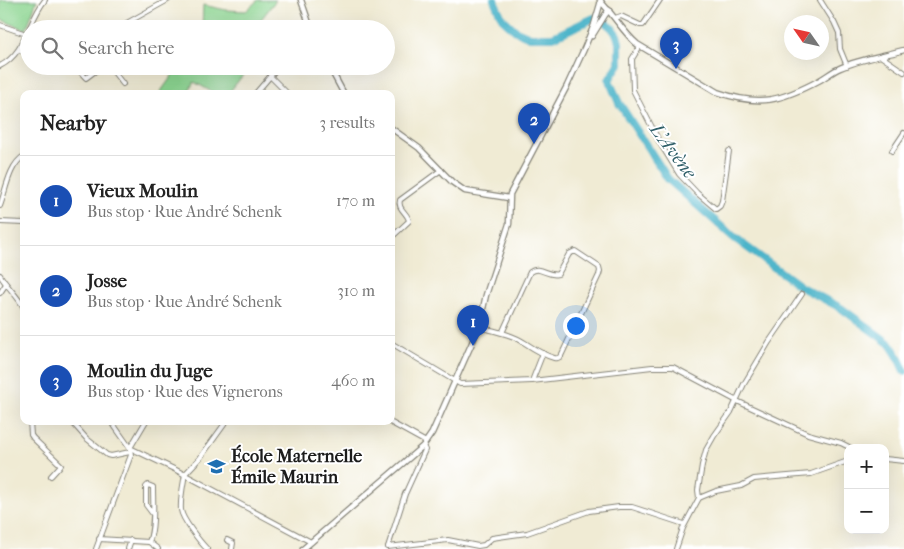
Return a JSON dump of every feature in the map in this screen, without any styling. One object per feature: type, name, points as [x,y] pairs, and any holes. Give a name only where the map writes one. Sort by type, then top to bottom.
[{"type":"street","points":[[33,20],[44,0]]},
{"type":"street","points":[[132,20],[166,0]]},
{"type":"street","points":[[301,0],[308,20]]},
{"type":"street","points":[[600,0],[610,10],[630,38],[640,46],[724,95],[765,101],[790,95],[846,66],[904,50]]},
{"type":"street","points":[[596,25],[600,0]]},
{"type":"street","points":[[615,18],[620,16],[640,25],[643,24],[660,0]]},
{"type":"street","points":[[820,0],[839,33],[840,49],[846,66]]},
{"type":"street","points":[[303,549],[424,444],[432,433],[479,327],[486,295],[509,224],[509,198],[596,25],[610,10]]},
{"type":"street","points":[[0,25],[20,32]]},
{"type":"street","points":[[640,46],[632,59],[633,90],[660,143],[679,174],[696,193],[716,209],[722,201],[729,151]]},
{"type":"street","points":[[0,66],[19,50]]},
{"type":"street","points":[[882,57],[904,72]]},
{"type":"street","points":[[116,75],[123,84]]},
{"type":"street","points":[[334,75],[342,90]]},
{"type":"street","points":[[258,90],[270,76],[285,90]]},
{"type":"street","points":[[395,131],[419,148],[452,182],[465,191],[509,198]]},
{"type":"street","points":[[892,151],[904,133]]},
{"type":"street","points":[[0,206],[13,167],[20,158]]},
{"type":"street","points":[[395,234],[409,222],[409,218],[400,206],[400,200],[441,170]]},
{"type":"street","points":[[0,222],[20,223]]},
{"type":"street","points":[[479,327],[502,333],[555,358],[561,356],[600,271],[599,267],[575,251],[569,254],[558,274],[554,275],[537,269],[530,272],[502,333]]},
{"type":"street","points":[[0,275],[20,301]]},
{"type":"street","points":[[0,293],[6,284]]},
{"type":"street","points":[[676,549],[684,524],[699,498],[698,490],[706,450],[737,401],[744,384],[768,342],[802,294]]},
{"type":"street","points":[[395,345],[460,384],[532,381],[652,367],[673,367],[737,401],[808,434],[844,444]]},
{"type":"street","points":[[532,381],[543,353]]},
{"type":"street","points":[[30,425],[33,438],[61,465],[51,476]]},
{"type":"street","points":[[75,425],[86,438],[107,455],[112,456],[130,450]]},
{"type":"street","points":[[114,425],[130,450],[185,474],[311,542]]},
{"type":"street","points":[[96,549],[130,450],[144,425]]},
{"type":"street","points":[[207,549],[181,512],[185,474],[200,458],[224,425]]},
{"type":"street","points":[[394,425],[424,444],[425,450],[406,494],[388,548],[448,540],[478,546],[484,545],[492,538],[527,533],[589,511],[619,507],[632,508],[684,524]]},
{"type":"street","points":[[889,459],[904,461]]},
{"type":"street","points":[[699,498],[716,491],[741,486],[754,479],[811,474],[844,462]]},
{"type":"street","points":[[150,542],[151,537],[152,513],[153,486],[148,485],[146,487],[146,505],[152,513]]},
{"type":"street","points":[[99,539],[150,542],[158,549]]},
{"type":"street","points":[[128,549],[131,540]]},
{"type":"street","points":[[227,540],[233,543],[232,549]]},
{"type":"green space","points":[[0,0],[37,0],[30,20],[20,20],[20,27],[0,19]]},
{"type":"green space","points":[[258,0],[276,0],[261,20],[202,20],[203,5],[226,10],[246,11]]},
{"type":"green space","points":[[173,75],[243,75],[231,90],[209,90],[194,82],[189,90],[162,90]]},
{"type":"waterway","name":"L'Avène","points":[[494,0],[502,18],[516,31],[530,37],[553,37],[594,18],[603,20],[612,28],[617,35],[619,43],[619,64],[609,80],[619,103],[668,179],[733,237],[801,287],[841,308],[890,344],[904,371]]},
{"type":"place","name":"Moulin du Juge","points":[[676,69]]},
{"type":"place","name":"Josse","points":[[534,144]]},
{"type":"place","name":"Vieux Moulin","points":[[473,346]]},
{"type":"place","name":"École Maternelle Émile Maurin","points":[[217,466]]}]
